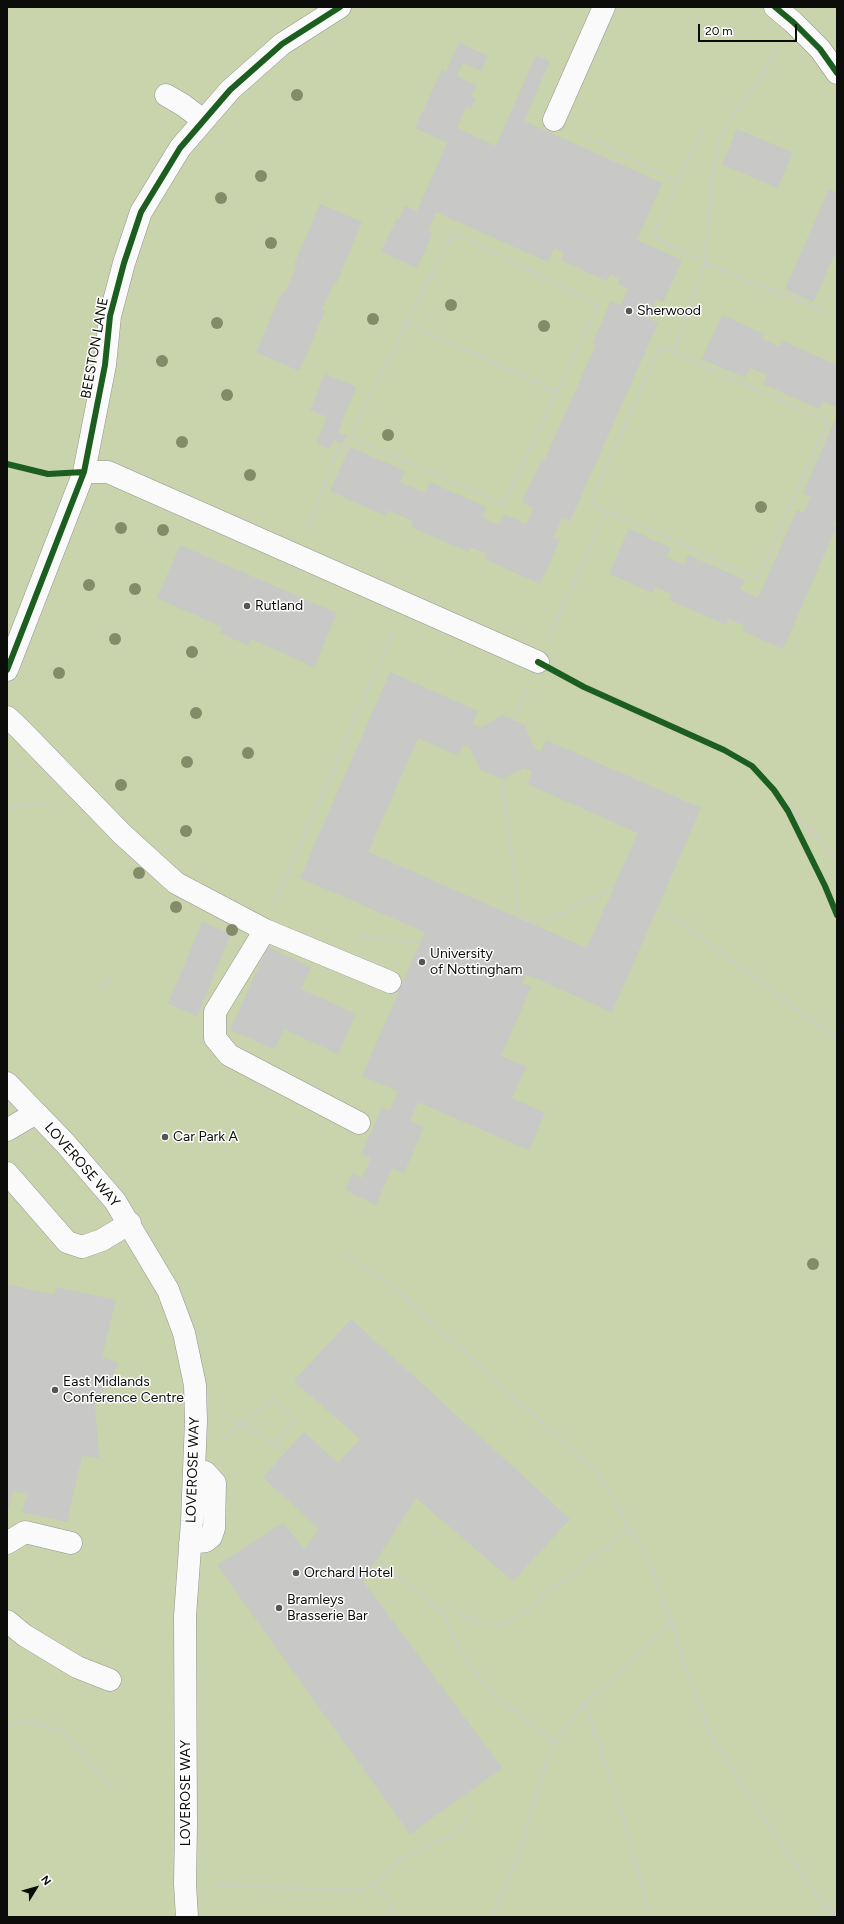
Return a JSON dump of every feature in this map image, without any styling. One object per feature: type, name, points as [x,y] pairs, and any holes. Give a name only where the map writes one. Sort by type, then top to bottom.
[{"type":"street","name":"BEESTON LANE","points":[[7,670],[84,472],[105,365],[110,316],[124,263],[142,212],[180,148],[230,90],[282,44],[340,7]]},
{"type":"street","points":[[554,120],[604,7]]},
{"type":"street","points":[[775,7],[793,22],[820,49],[837,73]]},
{"type":"street","points":[[166,95],[183,105],[203,120]]},
{"type":"street","points":[[84,472],[108,472],[538,662]]},
{"type":"street","points":[[7,717],[122,834],[176,883],[265,930],[390,982]]},
{"type":"street","points":[[265,930],[215,1012],[215,1038],[229,1055],[359,1123]]},
{"type":"street","name":"LOVEROSE WAY","points":[[7,1083],[115,1201],[130,1223],[168,1290],[184,1333],[195,1385],[194,1465],[185,1616],[185,1884],[187,1917]]},
{"type":"street","points":[[7,1130],[36,1113]]},
{"type":"street","points":[[7,1173],[67,1242],[82,1247],[102,1240],[130,1223]]},
{"type":"street","points":[[7,1543],[26,1532],[71,1543]]},
{"type":"street","points":[[7,1621],[24,1635],[78,1667],[110,1680]]},
{"type":"path","points":[[674,352],[705,262],[714,164],[719,141],[734,113],[758,84],[793,22]]},
{"type":"path","points":[[554,120],[678,182]]},
{"type":"path","points":[[703,129],[653,236],[705,262],[826,312]]},
{"type":"path","points":[[296,555],[338,449],[344,451],[350,437],[407,323],[454,232],[598,305],[556,391],[504,504],[350,437]]},
{"type":"path","points":[[407,323],[556,391]]},
{"type":"path","points":[[660,346],[828,422],[758,578],[607,510],[590,503],[660,346]]},
{"type":"path","points":[[514,721],[538,662],[607,510]]},
{"type":"path","points":[[265,930],[405,604]]},
{"type":"path","points":[[502,779],[520,918],[536,926],[613,888]]},
{"type":"path","points":[[772,787],[795,823]]},
{"type":"path","points":[[772,787],[837,858]]},
{"type":"path","points":[[7,807],[87,798]]},
{"type":"path","points":[[657,908],[694,932],[837,1039]]},
{"type":"path","points":[[100,988],[111,977]]},
{"type":"path","points":[[343,1254],[386,1281],[599,1474],[648,1560],[672,1622],[691,1684],[714,1740],[785,1850],[824,1905],[837,1915]]},
{"type":"path","points":[[112,1375],[151,1396]]},
{"type":"path","points":[[194,1465],[241,1424],[273,1399],[295,1421],[274,1444]]},
{"type":"path","points":[[224,1414],[286,1452]]},
{"type":"path","points":[[450,1607],[469,1619],[492,1626],[505,1625],[522,1614],[629,1529]]},
{"type":"path","points":[[378,1560],[443,1612],[458,1647],[480,1679],[498,1698],[555,1743]]},
{"type":"path","points":[[492,1917],[522,1845],[543,1773],[555,1743],[585,1702],[615,1677],[672,1622]]},
{"type":"path","points":[[585,1702],[624,1822],[650,1917]]},
{"type":"path","points":[[7,1726],[29,1720],[64,1733],[112,1787]]},
{"type":"path","points":[[185,1884],[351,1890],[364,1889],[374,1884],[400,1860],[451,1835],[462,1826],[469,1815],[471,1804],[468,1794]]},
{"type":"path","points":[[374,1884],[389,1901],[396,1917]]},
{"type":"green space","name":"University of Nottingham","points":[[7,7],[837,7],[837,1917],[7,1917]]},
{"type":"building","name":"Sherwood","points":[[459,43],[488,56],[481,71],[463,63],[457,76],[476,85],[471,97],[475,99],[471,109],[466,107],[457,128],[496,146],[536,55],[550,61],[524,121],[662,183],[637,240],[682,260],[663,302],[656,299],[648,318],[658,323],[570,521],[562,518],[553,537],[560,540],[540,584],[485,559],[487,554],[470,547],[468,552],[411,527],[413,521],[388,510],[386,516],[330,491],[350,447],[405,471],[400,482],[425,493],[430,482],[486,507],[482,517],[499,525],[504,514],[526,524],[534,508],[522,502],[542,459],[544,461],[596,345],[592,344],[611,301],[621,305],[628,288],[618,284],[620,279],[610,274],[607,281],[561,260],[564,252],[554,248],[548,262],[436,212],[428,231],[433,233],[417,268],[381,252],[397,218],[399,220],[405,206],[417,211],[447,143],[415,128],[442,70],[446,72]]},
{"type":"building","points":[[737,129],[793,153],[777,188],[722,164]]},
{"type":"building","points":[[829,189],[837,193],[837,249],[813,302],[785,289]]},
{"type":"building","points":[[320,204],[362,222],[336,284],[334,283],[322,309],[325,311],[299,371],[256,352],[282,292],[285,293],[296,266],[294,265]]},
{"type":"building","name":"Sherwood","points":[[722,315],[764,334],[762,339],[780,347],[782,341],[837,365],[834,371],[837,372],[837,407],[823,401],[819,409],[763,384],[767,375],[750,368],[745,378],[702,359]]},
{"type":"building","points":[[325,374],[356,387],[338,432],[346,435],[342,444],[334,440],[330,449],[316,443],[327,417],[310,410]]},
{"type":"building","points":[[837,415],[837,515],[832,526],[836,528],[783,649],[743,631],[745,626],[729,619],[726,625],[669,600],[672,594],[656,587],[653,593],[609,574],[629,529],[671,548],[666,557],[684,565],[688,555],[745,580],[740,590],[758,598],[797,510],[804,513],[811,497],[803,493]]},
{"type":"building","name":"Rutland","points":[[180,545],[337,613],[314,667],[251,639],[248,645],[220,633],[222,627],[157,598]]},
{"type":"building","points":[[390,672],[478,711],[472,724],[480,728],[503,715],[525,725],[534,748],[541,752],[546,740],[701,808],[612,1012],[526,974],[522,983],[531,987],[501,1056],[526,1067],[512,1098],[545,1113],[529,1150],[418,1102],[410,1121],[424,1127],[404,1173],[392,1168],[376,1205],[345,1190],[352,1174],[362,1178],[371,1158],[361,1154],[382,1107],[390,1111],[398,1091],[362,1076],[425,932],[300,878]],"holes":[[[418,738],[458,756],[463,745],[469,747],[481,770],[502,779],[524,768],[532,771],[527,784],[638,833],[587,948],[368,852]]]},
{"type":"building","points":[[202,922],[231,933],[197,1016],[168,1004]]},
{"type":"building","points":[[268,947],[311,967],[301,989],[356,1014],[338,1054],[284,1029],[274,1049],[230,1030]]},
{"type":"building","name":"East Midlands Conference Centre","points":[[7,1284],[54,1295],[56,1287],[116,1300],[102,1357],[119,1363],[95,1406],[99,1458],[82,1456],[67,1522],[22,1512],[27,1494],[13,1491],[9,1508],[7,1508]]},
{"type":"building","name":"Orchard Hotel","points":[[351,1319],[570,1519],[513,1581],[416,1498],[363,1581],[502,1768],[410,1834],[217,1565],[283,1523],[304,1549],[319,1529],[263,1477],[304,1432],[338,1463],[360,1439],[294,1381]]},
{"type":"cycle path","points":[[7,670],[84,472],[105,365],[110,316],[124,263],[141,212],[180,148],[230,90],[282,44],[340,7]]},
{"type":"cycle path","points":[[775,7],[793,22],[820,49],[837,73]]},
{"type":"cycle path","points":[[7,464],[48,474],[84,472]]},
{"type":"cycle path","points":[[538,662],[584,687],[724,750],[752,766],[774,790],[788,811],[825,886],[837,915]]},
{"type":"place","name":"Sherwood","points":[[629,311]]},
{"type":"place","name":"Rutland","points":[[247,606]]},
{"type":"place","name":"University of Nottingham","points":[[422,962]]},
{"type":"place","name":"Car Park A","points":[[165,1137]]},
{"type":"place","name":"East Midlands Conference Centre","points":[[55,1390]]},
{"type":"place","name":"Orchard Hotel","points":[[296,1573]]},
{"type":"place","name":"Bramleys Brasserie Bar","points":[[279,1608]]}]
